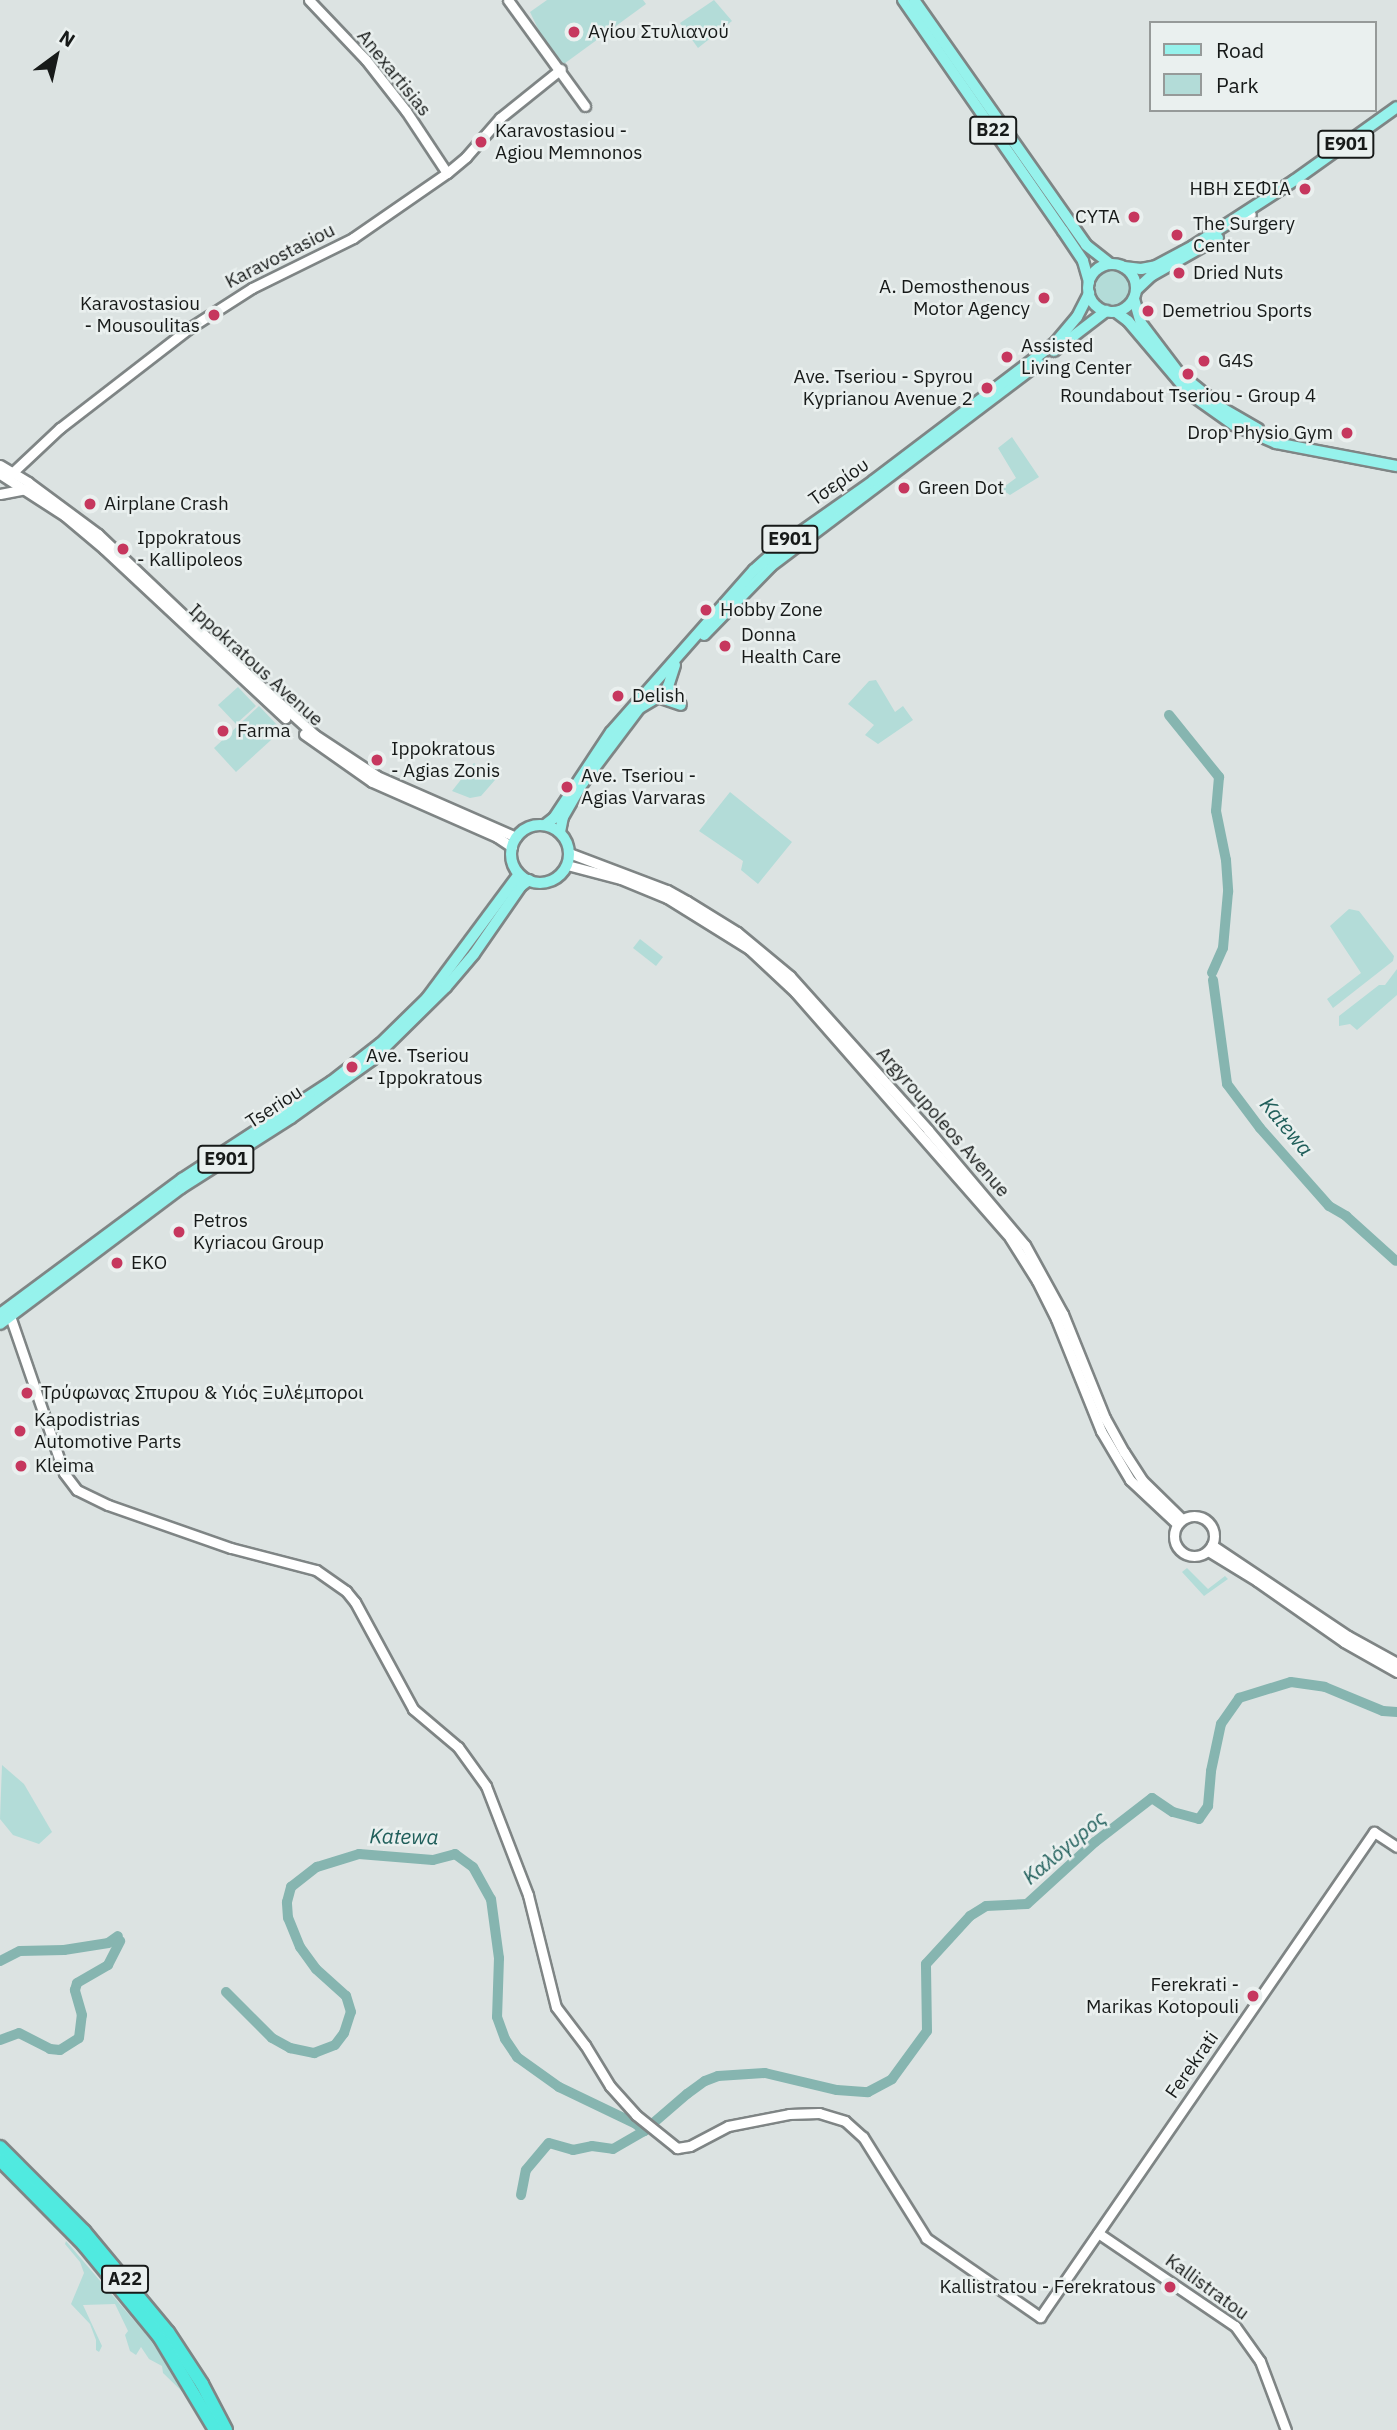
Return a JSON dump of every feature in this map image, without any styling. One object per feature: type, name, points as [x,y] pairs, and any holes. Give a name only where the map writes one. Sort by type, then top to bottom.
[{"type":"highway","name":"A22","points":[[0,2147],[83,2231],[168,2332],[202,2384],[226,2430]]},
{"type":"highway","name":"A22","points":[[0,2160],[84,2245],[160,2338],[215,2430]]},
{"type":"main road","name":"Anexartisias","points":[[309,0],[366,60],[447,173]]},
{"type":"main road","points":[[508,0],[586,106]]},
{"type":"main road","name":"B22","points":[[902,0],[1063,230],[1083,261],[1089,288]]},
{"type":"main road","name":"B22","points":[[914,0],[1086,245],[1110,264]]},
{"type":"main road","name":"Karavostasiou","points":[[15,474],[27,458],[142,362],[220,307],[252,288],[354,238],[447,173],[466,157],[500,118],[561,69]]},
{"type":"main road","name":"E901","points":[[1124,267],[1142,269],[1169,260],[1283,187],[1397,107]]},
{"type":"main road","name":"E901","points":[[1135,295],[1152,276],[1197,252],[1249,216],[1283,187]]},
{"type":"main road","points":[[1397,459],[1287,440],[1237,419],[1179,373],[1141,323],[1133,275],[1124,267],[1110,264],[1097,269],[1089,288],[1094,304],[1128,321],[1191,394],[1234,425],[1276,443],[1397,466]]},
{"type":"main road","name":"Τσερίου","points":[[545,825],[554,818],[573,785],[611,732],[727,597],[761,563],[1055,342],[1077,317],[1089,288]]},
{"type":"main road","points":[[1111,312],[1124,310],[1135,295]]},
{"type":"main road","name":"Τσερίου","points":[[638,709],[675,665],[771,566],[1111,312]]},
{"type":"main road","points":[[0,465],[27,458],[27,485]]},
{"type":"main road","points":[[0,465],[27,485]]},
{"type":"main road","name":"Ippokratous Avenue","points":[[0,474],[27,485],[69,511],[125,558],[198,629],[315,735],[377,776],[514,842]]},
{"type":"main road","points":[[0,494],[27,485]]},
{"type":"main road","name":"Ippokratous Avenue","points":[[27,485],[104,549],[285,718],[338,760],[410,801],[514,842]]},
{"type":"main road","points":[[638,709],[657,697],[681,705],[668,686],[675,665]]},
{"type":"main road","name":"E901","points":[[560,832],[563,817],[580,787],[638,709]]},
{"type":"main road","points":[[545,825],[560,832],[569,853],[566,865],[553,880],[529,880],[519,874],[511,857],[514,842],[528,827],[545,825]]},
{"type":"main road","name":"Argyroupoleos Avenue","points":[[569,853],[667,890],[687,901],[737,932],[790,976],[928,1130],[1025,1245],[1063,1314],[1105,1418],[1124,1452],[1142,1480],[1180,1521]]},
{"type":"main road","name":"Argyroupoleos Avenue","points":[[566,865],[621,879],[677,904],[749,949],[795,992],[1010,1238],[1037,1281],[1056,1319],[1101,1431],[1130,1480],[1180,1521]]},
{"type":"main road","name":"Tseriou","points":[[0,1324],[6,1313],[181,1179],[331,1082],[381,1043],[427,998],[519,874]]},
{"type":"main road","name":"Tseriou","points":[[6,1313],[181,1188],[291,1118],[372,1060],[446,987],[474,954],[521,886],[529,880]]},
{"type":"main road","name":"Ferekrati","points":[[6,1313],[64,1473],[77,1490],[108,1505],[231,1548],[307,1566],[327,1576],[351,1596],[413,1709],[458,1747],[486,1786],[528,1895],[555,2007],[585,2045],[610,2086],[639,2117],[677,2148],[690,2146],[728,2126],[789,2115],[819,2113],[845,2121],[863,2137],[926,2238],[1040,2317],[1374,1832],[1397,1847]]},
{"type":"main road","points":[[1195,1516],[1207,1521],[1214,1532],[1210,1548],[1190,1556],[1178,1549],[1173,1535],[1180,1521],[1195,1516]]},
{"type":"main road","points":[[1210,1548],[1344,1642],[1393,1666]]},
{"type":"main road","name":"Kallistratou","points":[[1098,2233],[1235,2326],[1260,2361],[1286,2430]]},
{"type":"green space","name":"Αγίου Στυλιανού","points":[[547,0],[643,0],[646,4],[557,69],[530,12]]},
{"type":"green space","points":[[714,0],[732,21],[698,48],[680,23]]},
{"type":"green space","points":[[1112,269],[1125,275],[1131,288],[1125,301],[1112,307],[1099,301],[1093,288],[1099,275]]},
{"type":"green space","points":[[1012,437],[1039,477],[1010,495],[1001,489],[1016,478],[998,448]]},
{"type":"green space","points":[[876,680],[895,712],[903,706],[913,720],[878,744],[865,735],[874,725],[848,704],[869,681]]},
{"type":"green space","points":[[238,687],[256,706],[236,724],[218,705]]},
{"type":"green space","points":[[259,706],[282,730],[236,772],[214,748]]},
{"type":"green space","points":[[474,763],[495,780],[481,796],[470,798],[452,791]]},
{"type":"green space","points":[[730,792],[792,842],[758,884],[741,870],[743,861],[699,831]]},
{"type":"green space","points":[[1349,909],[1359,911],[1394,956],[1393,961],[1333,1008],[1327,999],[1361,973],[1330,926]]},
{"type":"green space","points":[[640,939],[663,957],[656,966],[633,948]]},
{"type":"green space","points":[[1397,969],[1397,995],[1357,1030],[1350,1024],[1339,1026],[1339,1016],[1379,985],[1385,985]]},
{"type":"green space","points":[[1187,1568],[1208,1589],[1225,1576],[1228,1579],[1204,1596],[1182,1572]]},
{"type":"green space","points":[[2,1765],[24,1784],[52,1832],[39,1844],[13,1835],[0,1819]]},
{"type":"green space","points":[[66,2241],[149,2338],[192,2401],[163,2373],[162,2366],[149,2359],[141,2347],[136,2355],[130,2351],[125,2335],[128,2331],[115,2304],[83,2305],[102,2346],[99,2352],[96,2350],[96,2340],[90,2324],[71,2304],[84,2273],[80,2262],[65,2244]]},
{"type":"waterway","name":"Katewa","points":[[1169,715],[1219,777],[1216,811],[1226,860],[1228,892],[1223,948],[1212,973]]},
{"type":"waterway","name":"Katewa","points":[[1213,980],[1227,1084],[1260,1128],[1329,1206],[1346,1216],[1396,1261]]},
{"type":"waterway","name":"Καλόγυρος","points":[[226,1992],[272,2038],[290,2048],[314,2053],[335,2045],[344,2033],[351,2012],[346,1996],[316,1969],[300,1947],[288,1918],[287,1902],[291,1887],[317,1867],[359,1854],[433,1860],[455,1854],[473,1867],[491,1899],[499,1958],[497,2017],[505,2039],[517,2057],[559,2087],[636,2124],[644,2131],[687,2094],[705,2081],[718,2076],[765,2073],[837,2090],[868,2092],[892,2079],[927,2031],[926,1964],[970,1916],[986,1906],[1027,1904],[1095,1842],[1152,1798],[1173,1812],[1199,1819],[1208,1806],[1211,1771],[1221,1724],[1239,1698],[1291,1682],[1325,1687],[1383,1711],[1397,1712]]},
{"type":"waterway","points":[[0,1961],[20,1951],[64,1950],[108,1943],[118,1936]]},
{"type":"waterway","points":[[0,2040],[19,2033],[50,2049],[60,2050],[79,2038],[82,2015],[75,1990],[77,1983],[108,1965],[120,1941]]},
{"type":"waterway","points":[[521,2195],[526,2170],[549,2143],[573,2150],[592,2146],[613,2149],[644,2131]]},
{"type":"place","name":"Αγίου Στυλιανού","points":[[574,32]]},
{"type":"place","name":"Karavostasiou - Agiou Memnonos","points":[[481,142]]},
{"type":"place","name":"ΗΒΗ ΣΕΦΙΑ","points":[[1305,189]]},
{"type":"place","name":"CYTA","points":[[1134,217]]},
{"type":"place","name":"The Surgery Center","points":[[1177,235]]},
{"type":"place","name":"Dried Nuts","points":[[1179,273]]},
{"type":"place","name":"A. Demosthenous Motor Agency","points":[[1044,298]]},
{"type":"place","name":"Demetriou Sports","points":[[1148,311]]},
{"type":"place","name":"Karavostasiou - Mousoulitas","points":[[214,315]]},
{"type":"place","name":"Assisted Living Center","points":[[1007,357]]},
{"type":"place","name":"G4S","points":[[1204,361]]},
{"type":"place","name":"Roundabout Tseriou - Group 4","points":[[1188,374]]},
{"type":"place","name":"Ave. Tseriou - Spyrou Kyprianou Avenue 2","points":[[987,388]]},
{"type":"place","name":"Drop Physio Gym","points":[[1347,433]]},
{"type":"place","name":"Green Dot","points":[[904,488]]},
{"type":"place","name":"Airplane Crash","points":[[90,504]]},
{"type":"place","name":"Ippokratous - Kallipoleos","points":[[123,549]]},
{"type":"place","name":"Hobby Zone","points":[[706,610]]},
{"type":"place","name":"Donna Health Care","points":[[725,646]]},
{"type":"place","name":"Delish","points":[[618,696]]},
{"type":"place","name":"Farma","points":[[223,731]]},
{"type":"place","name":"Ippokratous - Agias Zonis","points":[[377,760]]},
{"type":"place","name":"Ave. Tseriou - Agias Varvaras","points":[[567,787]]},
{"type":"place","name":"Ave. Tseriou - Ippokratous","points":[[352,1067]]},
{"type":"place","name":"Petros Kyriacou Group","points":[[179,1232]]},
{"type":"place","name":"EKO","points":[[117,1263]]},
{"type":"place","name":"Τρύφωνας Σπυρου & Υιός Ξυλέμποροι","points":[[27,1393]]},
{"type":"place","name":"Kapodistrias Automotive Parts","points":[[20,1431]]},
{"type":"place","name":"Kleima","points":[[21,1466]]},
{"type":"place","name":"Ferekrati - Marikas Kotopouli","points":[[1253,1996]]},
{"type":"place","name":"Kallistratou - Ferekratous","points":[[1170,2287]]}]
